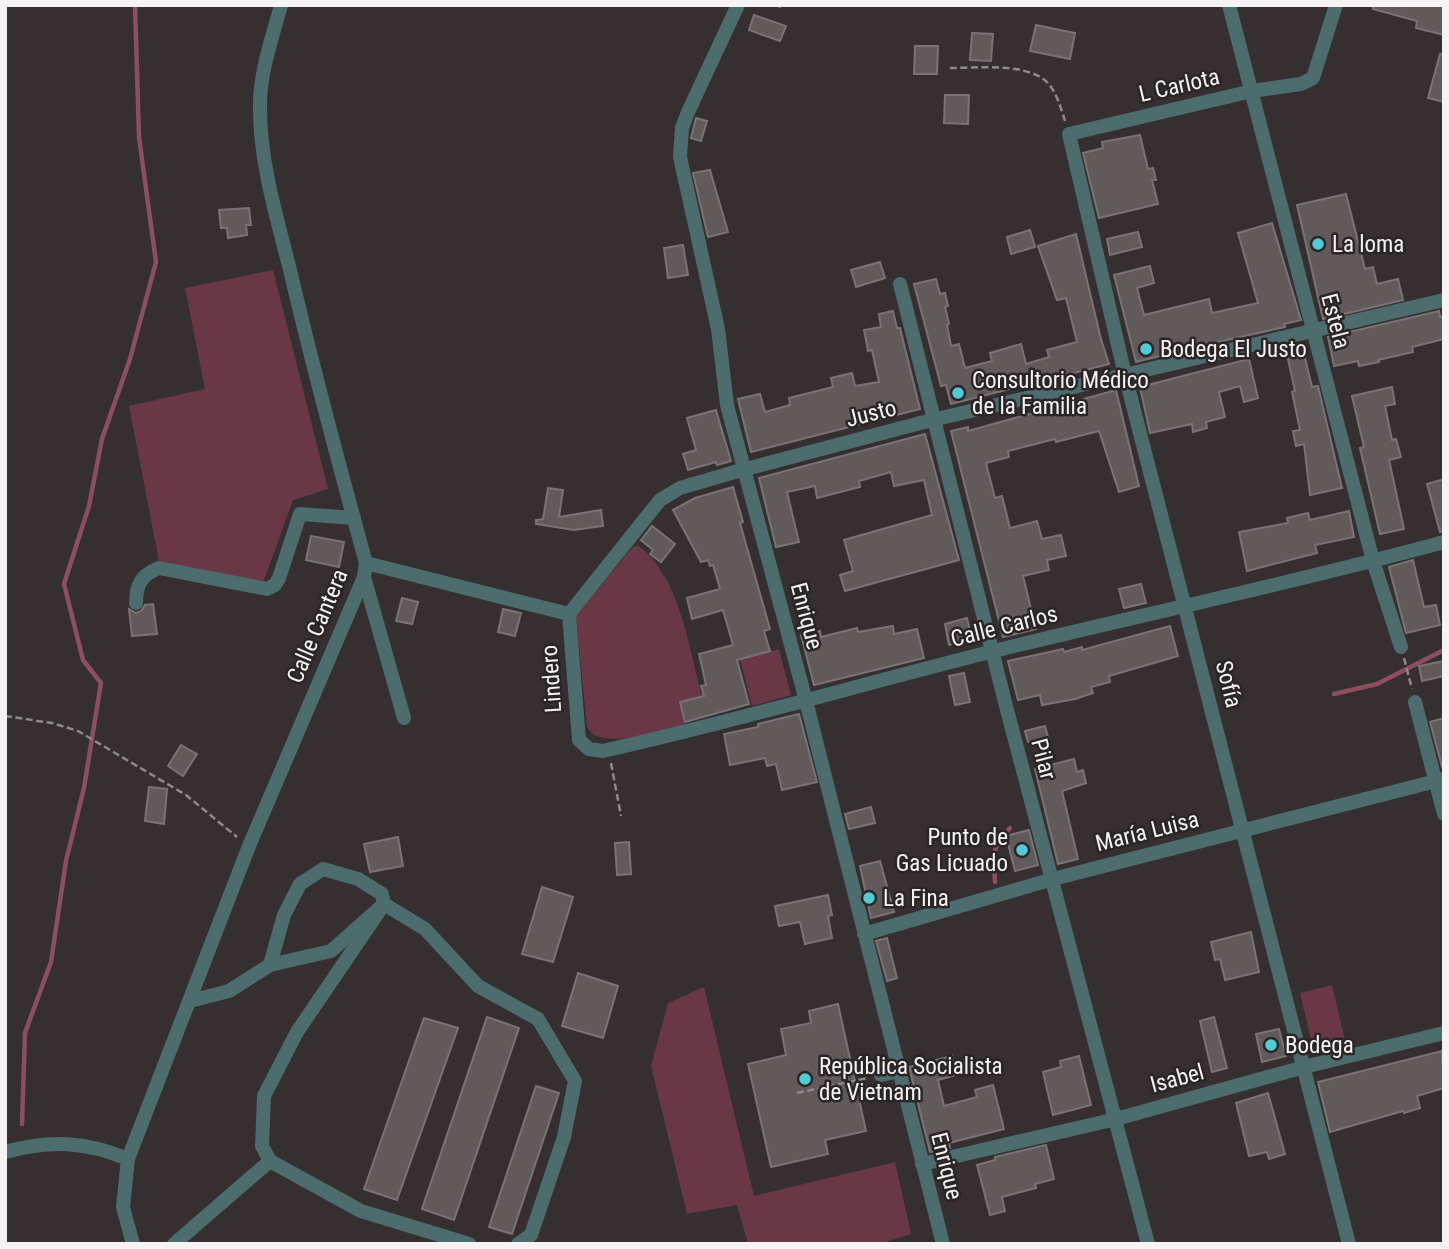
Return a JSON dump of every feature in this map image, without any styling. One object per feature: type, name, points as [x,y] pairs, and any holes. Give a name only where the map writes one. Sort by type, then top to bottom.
[{"type":"street","name":"Calle Cantera","points":[[133,1244],[123,1207],[128,1159],[249,846],[365,570],[354,518],[319,391],[265,159],[260,110],[261,90],[281,5]]},
{"type":"street","name":"Enrique","points":[[738,5],[688,111],[679,143],[680,157],[718,330],[727,405],[806,701],[943,1244]]},
{"type":"street","name":"Estela","points":[[1229,5],[1373,561],[1401,647]]},
{"type":"street","name":"L Carlota","points":[[1069,134],[1252,91],[1301,84],[1313,78],[1336,5]]},
{"type":"street","name":"Sofía","points":[[1069,134],[1125,375],[1349,1244]]},
{"type":"street","name":"Pilar","points":[[900,284],[1148,1244]]},
{"type":"street","name":"Justo","points":[[569,614],[660,500],[680,488],[936,419],[1444,300]]},
{"type":"street","points":[[136,603],[136,590],[142,578],[159,568],[267,589],[275,585],[279,578],[300,514],[354,518]]},
{"type":"street","name":"Calle Carlos","points":[[609,749],[1444,542]]},
{"type":"street","points":[[404,718],[365,570],[569,614]]},
{"type":"street","name":"Lindero","points":[[569,614],[579,740],[589,749],[609,749]]},
{"type":"street","points":[[1415,702],[1440,780],[1444,814]]},
{"type":"street","name":"María Luisa","points":[[864,934],[1053,879],[1440,780]]},
{"type":"street","points":[[270,965],[285,915],[300,884],[323,869],[358,879],[382,894],[383,904],[298,1032],[264,1096],[262,1146],[270,1161],[361,1211],[469,1244]]},
{"type":"street","points":[[190,1001],[229,991],[270,965],[331,951],[383,904]]},
{"type":"street","points":[[383,904],[425,929],[478,986],[538,1019],[575,1081],[564,1137],[531,1235],[518,1244]]},
{"type":"street","name":"Isabel","points":[[922,1164],[1116,1119],[1304,1067],[1444,1033]]},
{"type":"street","points":[[881,1075],[899,1071]]},
{"type":"street","points":[[5,1152],[31,1145],[82,1144],[128,1159]]},
{"type":"street","points":[[174,1244],[270,1161]]},
{"type":"path","points":[[776,5],[781,6]]},
{"type":"path","points":[[950,68],[1018,69],[1045,79],[1060,104],[1069,134]]},
{"type":"path","points":[[1405,664],[1407,673]]},
{"type":"path","points":[[5,716],[52,723],[78,731],[186,795],[216,822],[249,846]]},
{"type":"path","points":[[609,749],[621,816]]},
{"type":"path","points":[[797,1093],[881,1075]]},
{"type":"shaded area","points":[[273,270],[328,489],[293,500],[263,583],[159,561],[129,406],[205,389],[185,288]]},
{"type":"shaded area","points":[[637,545],[652,558],[673,594],[687,635],[702,696],[680,702],[685,726],[647,735],[604,738],[593,734],[587,727],[576,616]]},
{"type":"shaded area","points":[[779,649],[791,695],[752,706],[740,659]]},
{"type":"shaded area","points":[[1332,985],[1345,1040],[1313,1048],[1300,993]]},
{"type":"shaded area","points":[[704,987],[754,1196],[895,1162],[911,1234],[879,1244],[748,1244],[737,1205],[687,1214],[651,1066],[668,1003]]},
{"type":"building","points":[[1373,5],[1444,5],[1444,35],[1416,28],[1417,21],[1373,9]]},
{"type":"building","points":[[754,15],[786,26],[780,41],[749,30]]},
{"type":"building","points":[[1036,25],[1075,33],[1070,59],[1030,51]]},
{"type":"building","points":[[972,33],[993,34],[991,61],[970,60]]},
{"type":"building","points":[[915,46],[938,46],[937,74],[914,74]]},
{"type":"building","points":[[1440,54],[1444,55],[1444,102],[1428,98]]},
{"type":"building","points":[[945,95],[969,95],[968,124],[944,123]]},
{"type":"building","points":[[696,118],[707,121],[701,141],[691,138]]},
{"type":"building","points":[[1140,135],[1148,169],[1153,168],[1156,180],[1152,180],[1158,204],[1099,218],[1083,153],[1103,148],[1102,142]]},
{"type":"building","points":[[710,170],[728,232],[708,237],[693,173]]},
{"type":"building","points":[[1346,194],[1365,269],[1373,267],[1377,284],[1398,279],[1403,300],[1323,319],[1297,205]]},
{"type":"building","points":[[249,208],[251,225],[246,225],[247,235],[228,238],[227,228],[221,228],[219,210]]},
{"type":"building","points":[[1272,223],[1301,320],[1284,324],[1285,327],[1136,362],[1114,275],[1150,266],[1154,283],[1137,288],[1144,315],[1209,299],[1212,313],[1258,303],[1238,233]]},
{"type":"building","points":[[1030,230],[1035,247],[1011,254],[1007,237]]},
{"type":"building","points":[[1138,232],[1142,247],[1110,255],[1107,239]]},
{"type":"building","points":[[1076,234],[1109,364],[951,404],[946,385],[941,386],[914,284],[936,279],[940,294],[945,293],[951,346],[959,344],[965,368],[992,361],[990,353],[1021,344],[1026,364],[1049,357],[1047,350],[1077,342],[1066,298],[1057,300],[1038,246]]},
{"type":"building","points":[[683,245],[688,275],[668,278],[664,248]]},
{"type":"building","points":[[880,262],[885,278],[856,287],[851,270]]},
{"type":"building","points":[[893,311],[897,328],[900,328],[920,409],[751,452],[738,399],[760,394],[765,412],[790,405],[789,398],[833,387],[831,378],[852,373],[855,386],[879,382],[872,350],[868,351],[864,330],[881,327],[879,314]]},
{"type":"building","points":[[1439,311],[1440,317],[1444,316],[1444,339],[1412,347],[1413,352],[1378,360],[1379,362],[1359,366],[1358,361],[1334,366],[1328,337]]},
{"type":"building","points":[[1302,346],[1312,387],[1318,386],[1342,488],[1310,495],[1304,444],[1296,446],[1293,431],[1300,430],[1286,350]]},
{"type":"building","points":[[1249,359],[1258,398],[1244,402],[1240,386],[1219,392],[1225,417],[1206,422],[1207,428],[1193,432],[1192,424],[1150,433],[1140,387]]},
{"type":"building","points":[[1392,387],[1395,404],[1385,406],[1392,440],[1396,439],[1401,457],[1389,460],[1404,529],[1380,534],[1360,448],[1364,447],[1352,396]]},
{"type":"building","points":[[1116,390],[1139,486],[1119,492],[1099,431],[1008,451],[1009,457],[986,463],[995,498],[1002,496],[1010,528],[1037,521],[1042,539],[1061,535],[1066,556],[1047,560],[1049,570],[1023,576],[1036,629],[1003,637],[951,431],[968,427],[968,431]]},
{"type":"building","points":[[716,410],[731,461],[688,470],[683,454],[696,450],[687,418]]},
{"type":"building","points":[[925,434],[959,560],[845,591],[840,575],[853,571],[844,540],[932,515],[924,480],[894,486],[891,472],[859,481],[860,487],[817,498],[815,486],[787,492],[799,542],[776,547],[759,478]]},
{"type":"building","points":[[1444,479],[1444,531],[1440,532],[1427,484]]},
{"type":"building","points":[[733,487],[743,522],[740,523],[770,629],[764,631],[770,651],[737,660],[749,704],[685,722],[680,702],[704,696],[701,686],[706,685],[699,654],[733,645],[723,610],[692,619],[687,598],[720,589],[713,565],[710,566],[708,560],[701,562],[673,510],[695,498]]},
{"type":"building","points":[[548,488],[563,490],[559,517],[601,510],[603,526],[574,530],[536,524],[536,520],[543,519]]},
{"type":"building","points":[[1349,511],[1354,537],[1315,545],[1317,553],[1247,571],[1239,532],[1288,523],[1287,518],[1308,513],[1310,520]]},
{"type":"building","points":[[652,526],[675,544],[661,562],[650,554],[653,550],[641,540]]},
{"type":"building","points":[[311,536],[344,542],[339,567],[306,560]]},
{"type":"building","points":[[1413,560],[1424,607],[1436,605],[1440,625],[1406,633],[1389,567]]},
{"type":"building","points":[[1141,584],[1146,603],[1124,608],[1119,589]]},
{"type":"building","points":[[402,598],[418,602],[412,624],[396,621]]},
{"type":"building","points":[[153,604],[157,634],[132,636],[129,609],[136,613],[145,605]]},
{"type":"building","points":[[503,609],[521,613],[515,636],[498,632]]},
{"type":"building","points":[[967,618],[972,639],[949,645],[945,624]]},
{"type":"building","points":[[893,626],[894,634],[917,629],[924,658],[814,685],[801,635],[820,631],[821,637],[857,628],[858,632]]},
{"type":"building","points":[[1170,626],[1178,656],[1109,676],[1110,682],[1091,687],[1093,693],[1075,699],[1042,705],[1040,695],[1018,700],[1008,661],[1063,649],[1064,652],[1082,647],[1082,650]]},
{"type":"building","points":[[1444,661],[1444,676],[1422,681],[1419,666]]},
{"type":"building","points":[[964,673],[970,702],[955,705],[949,676]]},
{"type":"building","points":[[799,714],[817,782],[782,790],[776,764],[767,766],[765,758],[730,765],[724,734]]},
{"type":"building","points":[[1444,718],[1444,767],[1442,767],[1430,722]]},
{"type":"building","points":[[1045,726],[1048,737],[1028,742],[1025,731]]},
{"type":"building","points":[[181,745],[197,754],[183,776],[168,766]]},
{"type":"building","points":[[1074,759],[1077,772],[1083,770],[1086,783],[1062,791],[1078,859],[1058,864],[1035,769]]},
{"type":"building","points":[[149,787],[167,789],[164,824],[145,821]]},
{"type":"building","points":[[871,807],[875,823],[849,829],[845,814]]},
{"type":"building","name":"Punto de Gas Licuado","points":[[1029,830],[1038,865],[1015,871],[1006,836]]},
{"type":"building","points":[[398,837],[403,866],[370,872],[364,844]]},
{"type":"building","points":[[629,842],[631,874],[617,875],[615,843]]},
{"type":"building","points":[[880,861],[894,912],[871,918],[860,866]]},
{"type":"building","points":[[542,887],[573,897],[553,962],[522,954]]},
{"type":"building","points":[[828,895],[832,915],[828,916],[832,938],[805,944],[800,922],[779,926],[775,906]]},
{"type":"building","points":[[1251,932],[1259,972],[1225,980],[1220,959],[1215,960],[1211,942]]},
{"type":"building","points":[[887,938],[897,978],[887,981],[876,941]]},
{"type":"building","points":[[578,973],[618,986],[603,1038],[562,1026]]},
{"type":"building","points":[[838,1004],[866,1131],[825,1140],[828,1154],[771,1167],[748,1064],[786,1055],[781,1029],[811,1023],[809,1011]]},
{"type":"building","points":[[487,1017],[519,1028],[454,1220],[422,1209]]},
{"type":"building","points":[[1214,1017],[1227,1068],[1212,1072],[1200,1021]]},
{"type":"building","points":[[424,1018],[458,1028],[397,1200],[364,1189]]},
{"type":"building","name":"Bodega","points":[[1279,1029],[1286,1056],[1262,1062],[1256,1034]]},
{"type":"building","points":[[1442,1051],[1444,1088],[1417,1096],[1420,1108],[1330,1132],[1318,1082]]},
{"type":"building","points":[[952,1056],[956,1075],[938,1080],[944,1106],[977,1097],[975,1090],[993,1085],[1004,1129],[949,1143],[950,1148],[930,1152],[909,1067]]},
{"type":"building","points":[[1079,1056],[1091,1105],[1053,1115],[1043,1072],[1061,1067],[1060,1061]]},
{"type":"building","points":[[536,1086],[559,1093],[512,1234],[489,1227]]},
{"type":"building","points":[[1268,1093],[1285,1154],[1269,1159],[1267,1152],[1249,1156],[1236,1103]]},
{"type":"building","points":[[1046,1145],[1054,1179],[1035,1184],[1036,1188],[1002,1197],[1005,1211],[990,1215],[977,1165],[995,1160],[995,1157]]},
{"type":"waterway","points":[[22,1124],[25,1033],[51,962],[66,861],[84,788],[101,683],[83,660],[64,584],[89,506],[102,439],[130,359],[156,262],[139,137],[135,5]]},
{"type":"waterway","points":[[1334,694],[1377,684],[1444,650]]},
{"type":"waterway","points":[[995,882],[996,847],[1010,828]]},
{"type":"place","name":"La loma","points":[[1318,244]]},
{"type":"place","name":"Bodega El Justo","points":[[1146,349]]},
{"type":"place","name":"Consultorio Médico de la Familia","points":[[958,393]]},
{"type":"place","name":"Punto de Gas Licuado","points":[[1022,850]]},
{"type":"place","name":"La Fina","points":[[869,898]]},
{"type":"place","name":"Bodega","points":[[1271,1045]]},
{"type":"place","name":"República Socialista de Vietnam","points":[[805,1079]]}]
